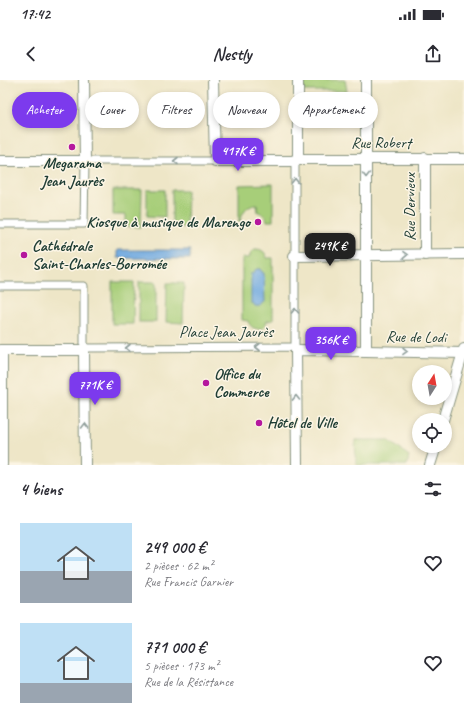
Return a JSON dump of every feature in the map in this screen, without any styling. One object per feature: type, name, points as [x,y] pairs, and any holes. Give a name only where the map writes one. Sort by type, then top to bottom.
[{"type":"street","points":[[0,224],[84,224],[84,80]]},
{"type":"street","points":[[214,80],[215,161]]},
{"type":"street","points":[[0,161],[292,161],[298,159],[298,80]]},
{"type":"street","points":[[366,80],[366,350]]},
{"type":"street","name":"Rue Dervieux","points":[[425,158],[426,255]]},
{"type":"street","name":"Rue Robert","points":[[298,159],[464,159]]},
{"type":"street","name":"Place Jean Jaurès","points":[[296,350],[294,256],[295,165],[298,159]]},
{"type":"street","points":[[294,256],[464,254]]},
{"type":"street","points":[[0,286],[84,286],[85,465]]},
{"type":"street","name":"Place Jean Jaurès","points":[[84,348],[292,347],[296,350]]},
{"type":"street","points":[[2,465],[1,350],[82,350],[84,348]]},
{"type":"street","points":[[296,350],[297,465]]},
{"type":"street","name":"Rue de Lodi","points":[[296,350],[464,352]]},
{"type":"street","points":[[445,413],[464,352]]},
{"type":"street","points":[[430,465],[434,453]]},
{"type":"green space","points":[[302,80],[345,80],[347,91],[303,91]]},
{"type":"green space","points":[[273,184],[273,221],[267,221],[264,215],[258,212],[257,204],[253,204],[246,209],[239,222],[239,185]]},
{"type":"green space","points":[[113,190],[142,190],[141,227],[126,227],[126,215],[113,215]]},
{"type":"green space","points":[[147,190],[165,190],[165,217],[147,216]]},
{"type":"green space","points":[[172,190],[187,190],[186,227],[172,227]]},
{"type":"green space","points":[[255,249],[259,249],[264,252],[267,258],[273,258],[273,320],[267,321],[264,327],[259,329],[252,327],[248,321],[242,320],[242,258],[249,258],[251,252]],"holes":[[[257,269],[260,269],[263,273],[254,304],[253,273]]]},
{"type":"green space","points":[[112,282],[134,282],[133,324],[112,324]]},
{"type":"green space","points":[[139,282],[156,282],[156,322],[139,322]]},
{"type":"green space","points":[[167,283],[184,283],[183,323],[166,322]]},
{"type":"green space","points":[[355,440],[388,440],[409,456],[407,465],[356,465]]},
{"type":"water","points":[[117,250],[190,250],[190,259],[117,258]]},
{"type":"water","points":[[257,269],[260,269],[264,273],[265,302],[261,306],[255,306],[251,303],[251,273]]},
{"type":"place","name":"Megarama Jean Jaurès","points":[[72,147]]},
{"type":"place","name":"Kiosque à musique de Marengo","points":[[258,222]]},
{"type":"place","name":"Cathédrale Saint-Charles-Borromée","points":[[24,255]]},
{"type":"place","name":"Office du Commerce","points":[[206,383]]},
{"type":"place","name":"Hôtel de Ville","points":[[259,423]]}]
